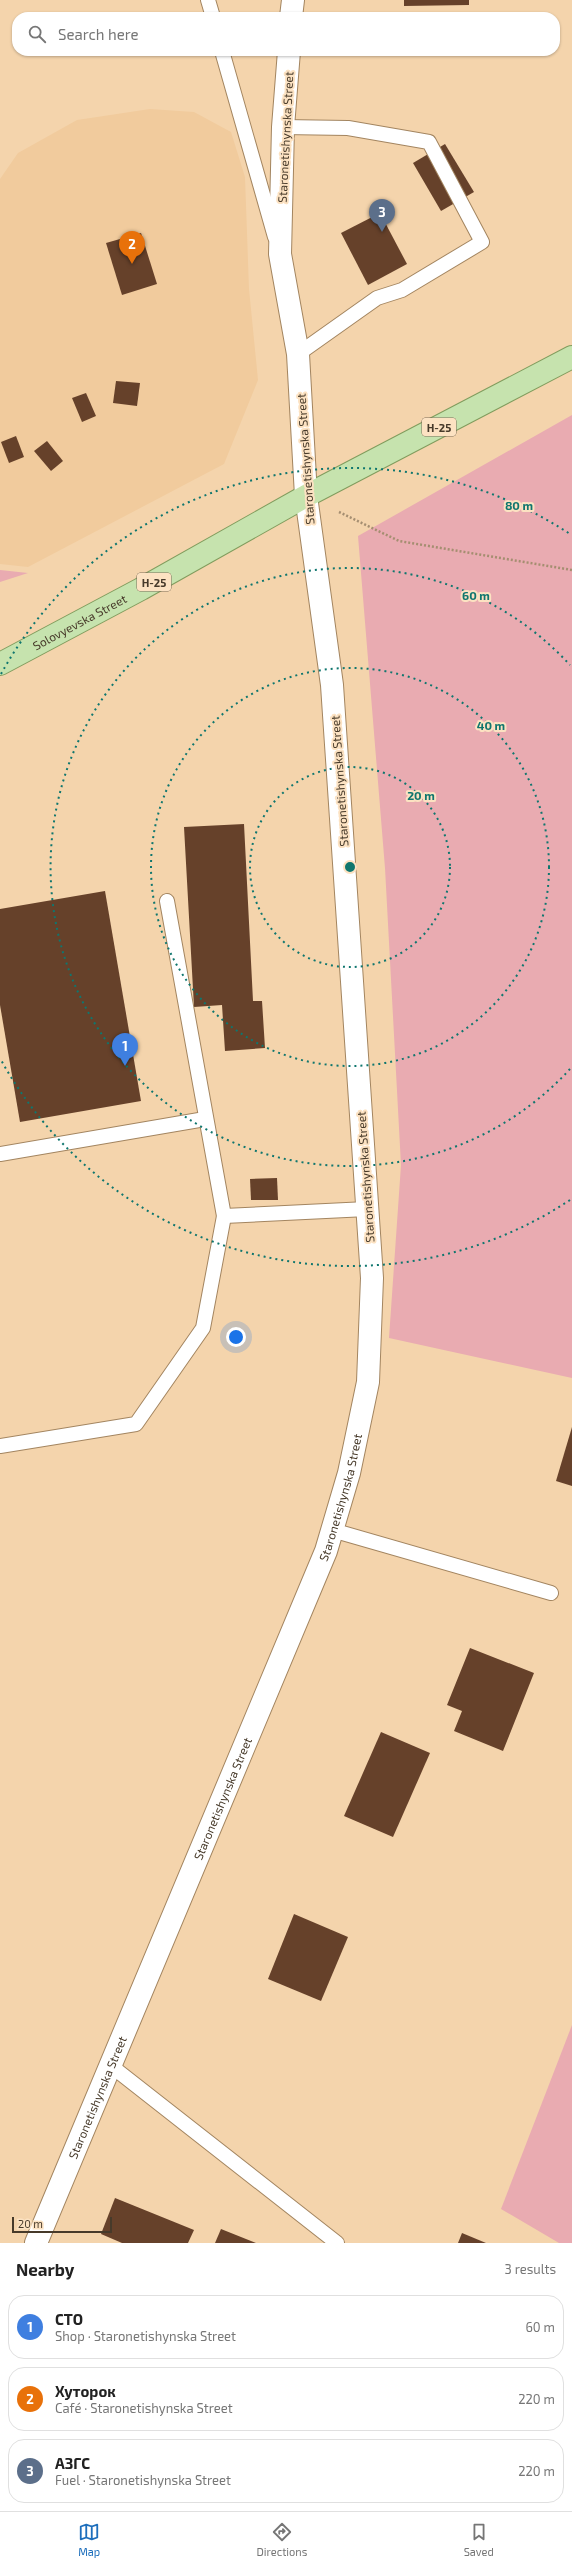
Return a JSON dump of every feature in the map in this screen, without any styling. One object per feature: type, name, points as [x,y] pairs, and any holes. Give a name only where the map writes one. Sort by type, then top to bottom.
[{"type":"main road","points":[[291,12],[292,0]]},
{"type":"main road","name":"Staronetishynska Street","points":[[36,2243],[326,1551],[349,1472],[368,1382],[372,1278],[332,685],[306,496],[298,354],[280,254],[283,127],[289,56]]},
{"type":"main road","name":"Н-25","points":[[306,496],[572,357]]},
{"type":"main road","name":"Solovyevska Street","points":[[0,664],[141,589],[306,496]]},
{"type":"lane","points":[[208,0],[212,12]]},
{"type":"lane","points":[[223,56],[280,254]]},
{"type":"lane","points":[[283,127],[348,128],[429,142],[482,242],[402,290],[377,298],[298,354]]},
{"type":"lane","points":[[0,1446],[136,1424],[203,1328],[224,1216],[205,1119],[167,901]]},
{"type":"lane","points":[[0,1154],[205,1119]]},
{"type":"lane","points":[[224,1216],[368,1209]]},
{"type":"lane","points":[[332,1530],[551,1593]]},
{"type":"lane","points":[[110,2065],[336,2243]]},
{"type":"path","points":[[306,496],[399,541],[572,570]]},
{"type":"shaded area","points":[[150,109],[194,112],[231,132],[245,177],[249,289],[258,380],[224,464],[28,567],[0,564],[0,179],[18,153],[77,120]]},
{"type":"shaded area","points":[[572,415],[572,1378],[389,1338],[401,1165],[385,868],[358,536]]},
{"type":"shaded area","points":[[0,570],[28,573],[0,582]]},
{"type":"shaded area","points":[[572,2025],[572,2243],[559,2243],[501,2209]]},
{"type":"building","points":[[404,0],[469,0],[469,5],[404,6]]},
{"type":"building","points":[[445,144],[474,192],[441,211],[413,163]]},
{"type":"building","points":[[380,213],[407,264],[368,285],[341,233]]},
{"type":"building","points":[[141,233],[157,284],[122,295],[106,243]]},
{"type":"building","points":[[116,381],[140,383],[137,406],[113,403]]},
{"type":"building","points":[[86,393],[96,416],[82,422],[72,398]]},
{"type":"building","points":[[16,436],[24,457],[9,463],[1,442]]},
{"type":"building","points":[[47,441],[63,461],[51,471],[34,451]]},
{"type":"building","points":[[244,824],[253,1001],[262,1001],[265,1048],[225,1051],[222,1005],[194,1007],[184,827]]},
{"type":"building","points":[[105,891],[141,1101],[20,1122],[0,1005],[0,909]]},
{"type":"building","points":[[277,1178],[278,1200],[251,1200],[250,1179]]},
{"type":"building","points":[[572,1427],[572,1486],[556,1481]]},
{"type":"building","points":[[470,1648],[534,1673],[503,1751],[454,1731],[462,1711],[447,1705]]},
{"type":"building","points":[[381,1732],[430,1753],[393,1837],[344,1816]]},
{"type":"building","points":[[294,1914],[348,1937],[321,2001],[268,1979]]},
{"type":"building","points":[[115,2198],[194,2230],[188,2243],[122,2243],[101,2234]]},
{"type":"building","points":[[221,2229],[256,2243],[215,2243]]},
{"type":"building","points":[[462,2233],[486,2243],[458,2243]]},
{"type":"place","name":"АЗГС","points":[[382,232]]},
{"type":"place","name":"Хуторок","points":[[132,264]]},
{"type":"place","name":"СТО","points":[[125,1066]]}]
